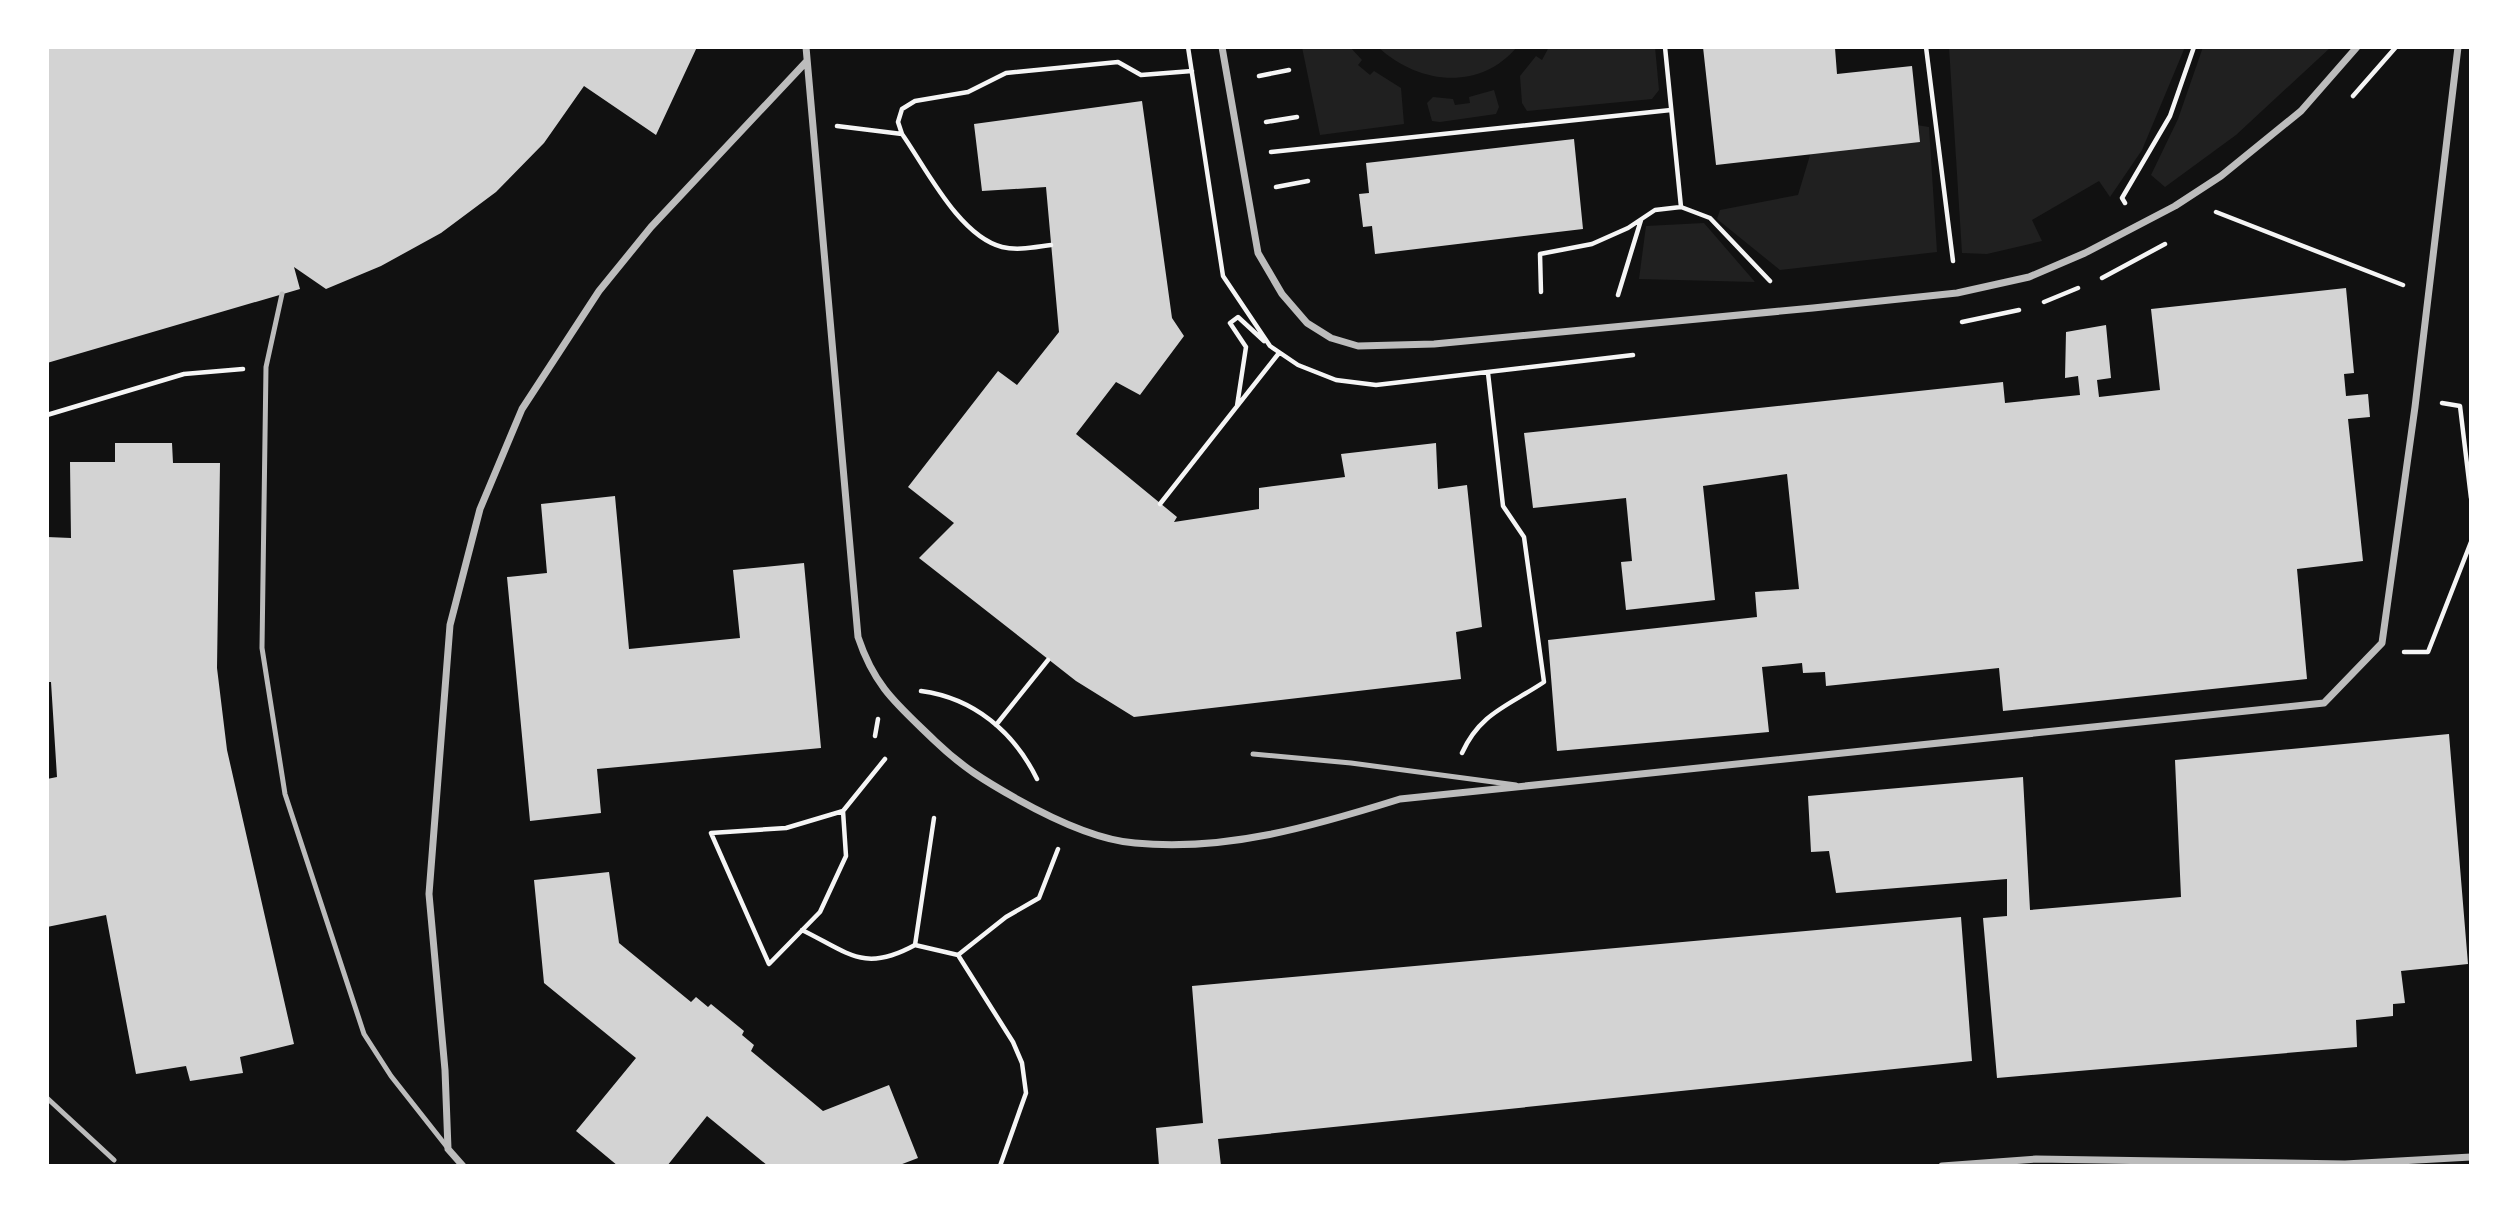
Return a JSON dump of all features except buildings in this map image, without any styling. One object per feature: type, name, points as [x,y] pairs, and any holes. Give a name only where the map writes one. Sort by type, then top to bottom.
[{"type":"street","points":[[806,47],[858,637],[866,662],[888,696],[964,769],[1055,820],[1133,843],[1205,844],[1309,828],[1400,799],[2324,703],[2382,643],[2458,47]]},
{"type":"street","points":[[1222,47],[1258,253],[1282,294],[1307,323],[1331,338],[1358,346],[1434,344],[1957,293],[2029,277],[2085,253],[2137,226],[2221,176],[2301,111],[2357,47]]},
{"type":"street","points":[[463,1166],[448,1149],[445,1070],[429,894],[450,625],[480,509],[522,409],[599,291],[651,228],[806,62]]},
{"type":"street","points":[[1942,1166],[2036,1159],[2345,1164],[2471,1157]]},
{"type":"lane","points":[[282,295],[266,367],[262,648],[285,793],[364,1034],[391,1076],[448,1149]]},
{"type":"lane","points":[[1253,754],[1351,763],[1526,786]]},
{"type":"lane","points":[[47,1098],[114,1160]]},
{"type":"path","points":[[1188,47],[1223,276],[1270,346]]},
{"type":"path","points":[[1665,47],[1681,207]]},
{"type":"path","points":[[1926,47],[1953,261]]},
{"type":"path","points":[[2137,226],[2122,198],[2170,116],[2194,47]]},
{"type":"path","points":[[2353,97],[2396,47]]},
{"type":"path","points":[[1051,245],[1018,249],[1001,247],[983,238],[954,212],[902,134],[898,122],[902,109],[915,101],[968,92],[1006,73],[1118,62],[1141,75],[1192,71]]},
{"type":"path","points":[[1259,76],[1289,70]]},
{"type":"path","points":[[1271,152],[1671,110]]},
{"type":"path","points":[[1266,122],[1297,117]]},
{"type":"path","points":[[813,124],[902,134]]},
{"type":"path","points":[[1276,187],[1308,181]]},
{"type":"path","points":[[2206,219],[2227,204]]},
{"type":"path","points":[[1541,292],[1540,254],[1592,244],[1628,228],[1655,210],[1681,207],[1710,218],[1770,281]]},
{"type":"path","points":[[2216,212],[2427,294]]},
{"type":"path","points":[[1618,295],[1633,254],[1641,219]]},
{"type":"path","points":[[2041,303],[2140,260],[2173,240]]},
{"type":"path","points":[[1957,323],[1982,320],[2029,307]]},
{"type":"path","points":[[1237,407],[1246,348],[1230,323],[1238,317],[1270,346],[1298,365],[1336,380],[1376,385],[1637,354]]},
{"type":"path","points":[[1160,504],[1279,353]]},
{"type":"path","points":[[47,415],[184,374],[266,367]]},
{"type":"path","points":[[1486,718],[1544,682],[1524,537],[1503,506],[1488,373]]},
{"type":"path","points":[[2435,402],[2460,406],[2471,498]]},
{"type":"path","points":[[2404,652],[2428,652],[2471,542]]},
{"type":"path","points":[[996,725],[1048,660]]},
{"type":"path","points":[[843,811],[846,856],[820,912],[769,964],[711,833],[786,828],[843,811],[885,759]]},
{"type":"path","points":[[915,946],[934,818]]},
{"type":"path","points":[[958,955],[1006,917],[1039,898],[1059,845]]},
{"type":"path","points":[[802,930],[863,960],[895,957],[915,946],[958,955],[1013,1042],[1022,1063],[1026,1093],[1000,1166]]},
{"type":"shaded area","points":[[1302,47],[1350,47],[1362,60],[1358,65],[1370,75],[1374,71],[1401,88],[1404,124],[1320,135]]},
{"type":"shaded area","points":[[1378,47],[1517,47],[1502,61],[1485,71],[1467,77],[1448,78],[1411,69]]},
{"type":"shaded area","points":[[1549,47],[1655,47],[1659,90],[1652,99],[1527,111],[1522,103],[1520,76],[1536,56],[1542,60]]},
{"type":"shaded area","points":[[1949,47],[2185,47],[2142,150],[2110,197],[2099,181],[2032,220],[2042,241],[1987,254],[1962,253]]},
{"type":"shaded area","points":[[2203,47],[2331,47],[2236,135],[2165,187],[2151,175],[2178,119]]},
{"type":"shaded area","points":[[1494,90],[1499,107],[1496,114],[1432,121],[1427,103],[1433,97],[1453,99],[1455,105],[1470,103],[1469,97]]},
{"type":"shaded area","points":[[1873,118],[1929,127],[1937,252],[1780,270],[1717,219],[1720,210],[1798,195],[1820,122]]},
{"type":"shaded area","points":[[1704,223],[1755,282],[1639,279],[1646,226]]}]
